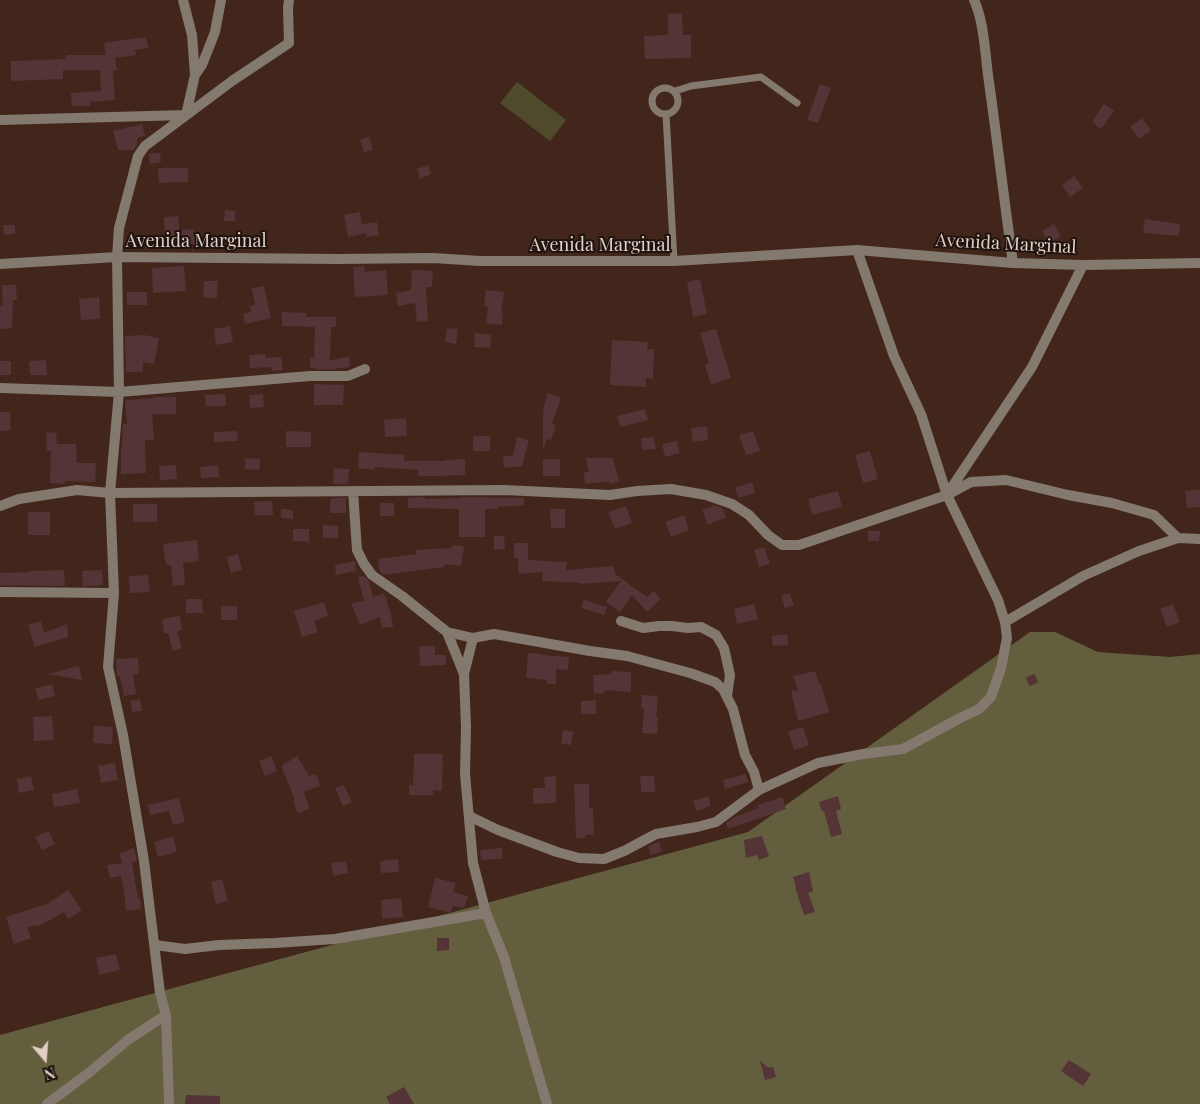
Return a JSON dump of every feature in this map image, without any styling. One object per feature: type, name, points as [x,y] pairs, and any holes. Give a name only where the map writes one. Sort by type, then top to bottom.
[{"type":"street","points":[[184,0],[192,35],[196,75]]},
{"type":"street","points":[[186,114],[196,75],[215,32],[221,0]]},
{"type":"street","points":[[169,1104],[166,1015],[160,993],[144,861],[123,735],[108,667],[114,593],[110,493],[119,392],[117,257],[119,228],[138,156],[145,146],[232,81],[289,43],[288,0]]},
{"type":"street","points":[[974,0],[983,33],[1013,262]]},
{"type":"street","points":[[0,120],[186,114]]},
{"type":"street","points":[[469,816],[498,830],[557,852],[579,858],[604,859],[656,834],[716,822],[760,790],[818,763],[862,754],[903,749],[979,709],[991,697],[1001,668],[1007,638],[1005,622],[998,600],[946,496],[921,414],[894,356],[857,250]]},
{"type":"street","name":"Avenida Marginal","points":[[0,264],[117,257],[674,261],[857,250],[1013,262],[1083,265],[1200,263]]},
{"type":"street","points":[[946,496],[1032,367],[1083,265]]},
{"type":"street","points":[[0,388],[119,392],[310,376],[348,376],[365,369]]},
{"type":"street","points":[[0,506],[19,499],[77,490],[110,493],[504,490],[610,495],[671,489],[706,495],[732,504],[750,515],[768,535],[782,545],[799,544],[946,496],[971,482],[1006,480],[1068,495],[1112,503],[1154,515],[1178,538]]},
{"type":"street","points":[[353,492],[357,550],[364,564],[372,575],[447,632],[472,638],[494,634],[627,656],[690,673],[715,682],[723,689],[733,709],[745,755],[754,772],[760,790]]},
{"type":"street","points":[[1005,622],[1083,576],[1140,551],[1178,538],[1200,539]]},
{"type":"street","points":[[0,592],[114,593]]},
{"type":"street","points":[[621,621],[644,628],[659,626],[701,628],[716,635],[724,648],[730,675],[727,697]]},
{"type":"street","points":[[447,632],[464,674]]},
{"type":"street","points":[[472,638],[464,674],[465,774],[473,863],[486,913],[504,957],[547,1104]]},
{"type":"street","points":[[155,945],[184,949],[219,945],[335,939],[486,913]]},
{"type":"street","points":[[47,1104],[90,1072],[128,1039],[166,1015]]},
{"type":"lane","points":[[675,91],[679,100],[678,107],[673,112],[659,113],[654,108],[652,102],[653,95],[658,90],[664,88],[675,91],[691,86],[761,77],[797,103]]},
{"type":"lane","points":[[666,114],[674,261]]},
{"type":"shaded area","points":[[517,82],[566,120],[550,141],[500,103]]},
{"type":"shaded area","points":[[1030,632],[1055,632],[1098,652],[1170,657],[1200,654],[1200,1104],[0,1104],[0,1035],[748,832]]},
{"type":"building","points":[[682,13],[683,35],[691,35],[691,58],[645,59],[644,36],[668,35],[668,14]]},
{"type":"building","points":[[146,37],[148,48],[135,50],[136,55],[115,58],[117,70],[113,71],[115,100],[90,102],[90,106],[72,106],[71,93],[101,91],[100,70],[63,70],[63,79],[11,81],[11,61],[66,59],[66,55],[106,55],[104,43]]},
{"type":"building","points":[[820,84],[831,88],[818,123],[807,120]]},
{"type":"building","points":[[1104,104],[1114,111],[1101,129],[1092,122]]},
{"type":"building","points":[[1142,118],[1151,130],[1139,139],[1130,127]]},
{"type":"building","points":[[142,124],[145,136],[137,138],[137,145],[133,150],[118,150],[113,131]]},
{"type":"building","points":[[369,137],[373,150],[364,152],[360,140]]},
{"type":"building","points":[[160,153],[161,162],[150,164],[149,154]]},
{"type":"building","points":[[428,165],[431,174],[420,179],[417,169]]},
{"type":"building","points":[[158,168],[188,168],[188,182],[159,183]]},
{"type":"building","points":[[1074,176],[1083,188],[1070,197],[1062,185]]},
{"type":"building","points":[[225,210],[235,211],[235,221],[224,221]]},
{"type":"building","points":[[360,212],[362,224],[377,222],[379,235],[366,237],[366,233],[348,237],[344,215]]},
{"type":"building","points":[[178,216],[180,236],[165,237],[164,217]]},
{"type":"building","points":[[1145,219],[1180,224],[1179,236],[1143,233]]},
{"type":"building","points":[[1054,224],[1061,236],[1049,243],[1042,231]]},
{"type":"building","points":[[3,225],[15,225],[15,234],[4,235]]},
{"type":"building","points":[[194,229],[195,244],[182,245],[182,230]]},
{"type":"building","points":[[184,266],[186,291],[153,293],[152,268]]},
{"type":"building","points":[[364,266],[365,272],[386,270],[388,295],[355,297],[353,267]]},
{"type":"building","points":[[412,270],[433,271],[432,287],[426,287],[428,321],[417,322],[415,303],[398,306],[396,293],[411,290]]},
{"type":"building","points":[[700,279],[707,314],[693,317],[687,282]]},
{"type":"building","points":[[204,281],[218,281],[217,298],[203,297]]},
{"type":"building","points":[[2,285],[16,285],[17,300],[13,300],[12,328],[0,329],[0,306],[3,306]]},
{"type":"building","points":[[264,286],[271,318],[245,324],[243,314],[251,312],[250,306],[255,305],[252,288]]},
{"type":"building","points":[[486,290],[504,292],[501,313],[503,313],[502,325],[486,323],[488,307],[484,306]]},
{"type":"building","points":[[127,292],[147,292],[147,305],[127,305]]},
{"type":"building","points":[[99,297],[100,319],[81,320],[79,299]]},
{"type":"building","points":[[282,312],[306,313],[306,317],[336,317],[336,327],[331,327],[330,360],[349,357],[350,367],[315,369],[310,367],[310,357],[314,358],[315,327],[282,326]]},
{"type":"building","points":[[230,326],[233,342],[216,345],[214,329]]},
{"type":"building","points":[[447,328],[458,329],[456,344],[445,342]]},
{"type":"building","points":[[716,329],[731,378],[711,385],[705,365],[709,363],[700,333]]},
{"type":"building","points":[[475,333],[491,335],[490,348],[474,347]]},
{"type":"building","points":[[144,335],[159,338],[154,364],[143,362],[143,372],[126,372],[125,336]]},
{"type":"building","points":[[612,340],[648,342],[647,349],[654,349],[653,379],[646,378],[646,387],[610,385]]},
{"type":"building","points":[[265,354],[266,358],[281,357],[283,370],[272,371],[271,367],[250,368],[249,355]]},
{"type":"building","points":[[46,360],[47,375],[30,375],[29,361]]},
{"type":"building","points":[[0,361],[11,361],[11,375],[0,375]]},
{"type":"building","points":[[314,384],[344,385],[343,405],[314,405]]},
{"type":"building","points":[[548,393],[561,398],[552,424],[556,425],[551,440],[547,439],[543,447],[543,408]]},
{"type":"building","points":[[225,394],[226,406],[206,406],[205,395]]},
{"type":"building","points":[[263,394],[264,407],[250,408],[249,395]]},
{"type":"building","points":[[176,397],[176,414],[152,414],[154,440],[145,440],[146,473],[121,474],[123,424],[127,424],[125,400]]},
{"type":"building","points":[[645,409],[648,420],[620,427],[617,416]]},
{"type":"building","points":[[0,412],[10,412],[11,430],[0,431]]},
{"type":"building","points":[[406,418],[407,436],[385,437],[384,420]]},
{"type":"building","points":[[707,426],[708,440],[693,442],[691,428]]},
{"type":"building","points":[[237,431],[238,441],[214,442],[214,432]]},
{"type":"building","points":[[286,431],[311,432],[311,447],[286,447]]},
{"type":"building","points":[[753,431],[760,451],[746,455],[739,435]]},
{"type":"building","points":[[56,432],[57,444],[76,444],[77,463],[96,463],[95,482],[65,481],[65,484],[50,483],[51,451],[47,451],[46,433]]},
{"type":"building","points":[[473,436],[490,436],[490,451],[473,451]]},
{"type":"building","points":[[517,437],[529,440],[522,466],[504,468],[503,456],[513,456]]},
{"type":"building","points":[[654,437],[656,449],[642,450],[641,438]]},
{"type":"building","points":[[677,441],[680,453],[665,457],[662,444]]},
{"type":"building","points":[[870,451],[878,479],[863,483],[855,455]]},
{"type":"building","points":[[359,452],[405,455],[404,461],[465,459],[465,475],[418,476],[418,470],[375,467],[375,470],[358,468]]},
{"type":"building","points":[[245,458],[260,459],[259,470],[245,469]]},
{"type":"building","points":[[586,458],[613,458],[619,481],[610,484],[609,481],[585,484],[584,472],[589,472]]},
{"type":"building","points":[[543,459],[560,459],[560,476],[543,476]]},
{"type":"building","points":[[176,465],[177,479],[160,480],[159,466]]},
{"type":"building","points":[[218,465],[219,477],[201,478],[200,467]]},
{"type":"building","points":[[334,468],[349,469],[348,483],[333,484]]},
{"type":"building","points":[[752,482],[755,493],[738,498],[735,488]]},
{"type":"building","points":[[1200,489],[1200,507],[1187,508],[1185,491]]},
{"type":"building","points":[[838,491],[842,507],[812,515],[808,499]]},
{"type":"building","points":[[425,497],[425,499],[461,497],[524,498],[524,505],[485,509],[485,537],[459,537],[459,509],[408,508],[408,498]]},
{"type":"building","points":[[346,498],[346,513],[330,513],[330,499]]},
{"type":"building","points":[[272,501],[273,515],[255,515],[254,502]]},
{"type":"building","points":[[380,503],[394,503],[394,516],[380,516]]},
{"type":"building","points":[[133,504],[157,504],[157,522],[133,522]]},
{"type":"building","points":[[715,505],[722,508],[726,517],[708,525],[702,510]]},
{"type":"building","points":[[626,506],[632,523],[615,529],[608,512]]},
{"type":"building","points":[[281,509],[293,510],[293,519],[281,518]]},
{"type":"building","points":[[550,509],[565,509],[565,528],[551,528]]},
{"type":"building","points":[[28,512],[50,512],[50,535],[28,535]]},
{"type":"building","points":[[684,515],[689,530],[671,537],[665,522]]},
{"type":"building","points":[[323,525],[338,526],[338,538],[323,538]]},
{"type":"building","points":[[293,529],[309,529],[309,542],[293,541]]},
{"type":"building","points":[[868,531],[880,531],[879,541],[868,541]]},
{"type":"building","points":[[494,536],[504,536],[505,549],[494,550]]},
{"type":"building","points":[[197,540],[199,561],[183,563],[185,585],[173,586],[171,565],[166,565],[163,544]]},
{"type":"building","points":[[514,543],[528,543],[528,560],[567,562],[566,570],[614,566],[615,574],[647,597],[654,591],[661,599],[647,612],[632,595],[620,612],[606,602],[621,581],[581,584],[542,581],[543,572],[519,574],[518,558],[514,558]]},
{"type":"building","points":[[452,545],[464,546],[461,566],[444,564],[444,567],[384,575],[380,572],[378,559],[416,554],[416,550],[452,548]]},
{"type":"building","points":[[764,547],[770,564],[759,567],[754,550]]},
{"type":"building","points":[[238,554],[242,570],[231,573],[227,557]]},
{"type":"building","points":[[355,561],[356,571],[336,575],[335,565]]},
{"type":"building","points":[[64,570],[65,586],[0,585],[0,573]]},
{"type":"building","points":[[102,570],[103,585],[83,586],[82,571]]},
{"type":"building","points":[[148,575],[150,592],[130,593],[129,576]]},
{"type":"building","points":[[364,576],[369,581],[373,597],[384,593],[393,627],[382,628],[380,617],[360,625],[351,603],[364,601],[358,577]]},
{"type":"building","points":[[790,593],[794,605],[785,608],[781,596]]},
{"type":"building","points":[[186,599],[202,599],[203,613],[186,613]]},
{"type":"building","points":[[584,600],[607,607],[604,615],[581,608]]},
{"type":"building","points":[[324,602],[328,616],[314,621],[318,632],[302,637],[294,611]]},
{"type":"building","points":[[754,604],[758,619],[737,624],[734,609]]},
{"type":"building","points":[[1173,604],[1180,622],[1167,627],[1160,609]]},
{"type":"building","points":[[221,606],[237,606],[237,620],[221,620]]},
{"type":"building","points":[[180,616],[182,630],[177,631],[182,648],[173,651],[168,633],[164,633],[162,619]]},
{"type":"building","points":[[41,621],[44,633],[67,624],[68,637],[35,647],[28,625]]},
{"type":"building","points":[[787,634],[788,645],[773,646],[772,636]]},
{"type":"building","points":[[419,646],[435,646],[435,655],[446,655],[446,665],[420,666]]},
{"type":"building","points":[[528,653],[569,657],[568,670],[556,669],[556,684],[547,684],[547,680],[526,678]]},
{"type":"building","points":[[138,658],[139,674],[133,675],[136,694],[124,696],[120,676],[117,676],[116,659]]},
{"type":"building","points":[[79,666],[82,680],[48,674]]},
{"type":"building","points":[[612,671],[631,672],[631,692],[604,690],[604,693],[594,694],[593,675],[611,674]]},
{"type":"building","points":[[815,671],[829,712],[798,721],[791,691],[798,690],[793,676]]},
{"type":"building","points":[[1035,674],[1038,683],[1029,686],[1026,677]]},
{"type":"building","points":[[52,684],[55,696],[39,700],[35,689]]},
{"type":"building","points":[[642,695],[658,696],[657,734],[642,733],[644,709],[641,708]]},
{"type":"building","points":[[140,699],[142,711],[132,712],[130,701]]},
{"type":"building","points":[[596,700],[596,714],[581,714],[581,701]]},
{"type":"building","points":[[52,716],[54,740],[34,741],[33,717]]},
{"type":"building","points":[[94,726],[113,727],[112,744],[93,743]]},
{"type":"building","points":[[803,727],[809,745],[794,750],[788,732]]},
{"type":"building","points":[[563,730],[573,732],[571,745],[561,744]]},
{"type":"building","points":[[414,754],[443,754],[442,791],[433,790],[433,795],[409,795],[409,785],[413,785]]},
{"type":"building","points":[[271,756],[277,771],[265,776],[259,761]]},
{"type":"building","points":[[297,756],[309,776],[316,774],[320,786],[304,792],[310,809],[298,813],[293,801],[295,800],[281,766]]},
{"type":"building","points":[[115,763],[118,780],[101,783],[98,766]]},
{"type":"building","points":[[746,774],[748,782],[725,789],[723,780]]},
{"type":"building","points":[[31,776],[34,790],[19,793],[17,779]]},
{"type":"building","points":[[556,776],[556,803],[533,804],[533,788],[545,788],[544,777]]},
{"type":"building","points":[[640,776],[654,776],[655,792],[641,792]]},
{"type":"building","points":[[574,784],[589,784],[589,808],[593,808],[594,835],[585,835],[585,838],[576,839]]},
{"type":"building","points":[[344,785],[352,802],[343,806],[335,788]]},
{"type":"building","points":[[77,789],[80,803],[54,807],[52,794]]},
{"type":"building","points":[[708,796],[711,806],[696,811],[693,801]]},
{"type":"building","points":[[838,796],[841,809],[836,811],[842,834],[831,837],[824,811],[822,812],[819,802]]},
{"type":"building","points":[[782,797],[786,809],[728,829],[726,823],[733,818],[759,808],[757,805]]},
{"type":"building","points":[[179,798],[185,822],[173,825],[169,811],[150,815],[148,805]]},
{"type":"building","points":[[49,831],[55,844],[42,850],[35,837]]},
{"type":"building","points":[[173,836],[177,852],[158,857],[154,842]]},
{"type":"building","points":[[762,836],[769,856],[759,860],[757,855],[746,858],[744,840]]},
{"type":"building","points":[[659,842],[662,851],[651,855],[648,846]]},
{"type":"building","points":[[134,848],[137,861],[132,863],[141,909],[126,911],[121,876],[110,878],[107,865],[123,863],[119,854]]},
{"type":"building","points":[[502,848],[502,859],[481,860],[480,850]]},
{"type":"building","points":[[398,859],[399,872],[381,873],[380,861]]},
{"type":"building","points":[[346,861],[348,873],[333,876],[331,863]]},
{"type":"building","points":[[809,872],[813,891],[808,893],[815,912],[804,915],[793,877]]},
{"type":"building","points":[[435,878],[456,883],[453,892],[468,896],[464,908],[453,906],[451,912],[448,912],[428,907]]},
{"type":"building","points":[[222,879],[228,901],[216,904],[211,882]]},
{"type":"building","points":[[68,890],[82,910],[68,919],[64,912],[41,925],[27,927],[31,938],[14,944],[6,917],[44,906]]},
{"type":"building","points":[[401,898],[403,917],[382,919],[381,900]]},
{"type":"building","points":[[437,938],[449,938],[449,950],[437,951]]},
{"type":"building","points":[[116,954],[120,970],[99,975],[96,958]]},
{"type":"building","points":[[1069,1060],[1091,1074],[1083,1086],[1061,1071]]},
{"type":"building","points":[[760,1061],[769,1068],[773,1067],[776,1077],[765,1080]]},
{"type":"building","points":[[404,1087],[414,1104],[390,1104],[386,1097]]},
{"type":"building","points":[[186,1095],[220,1096],[220,1104],[185,1104]]}]
